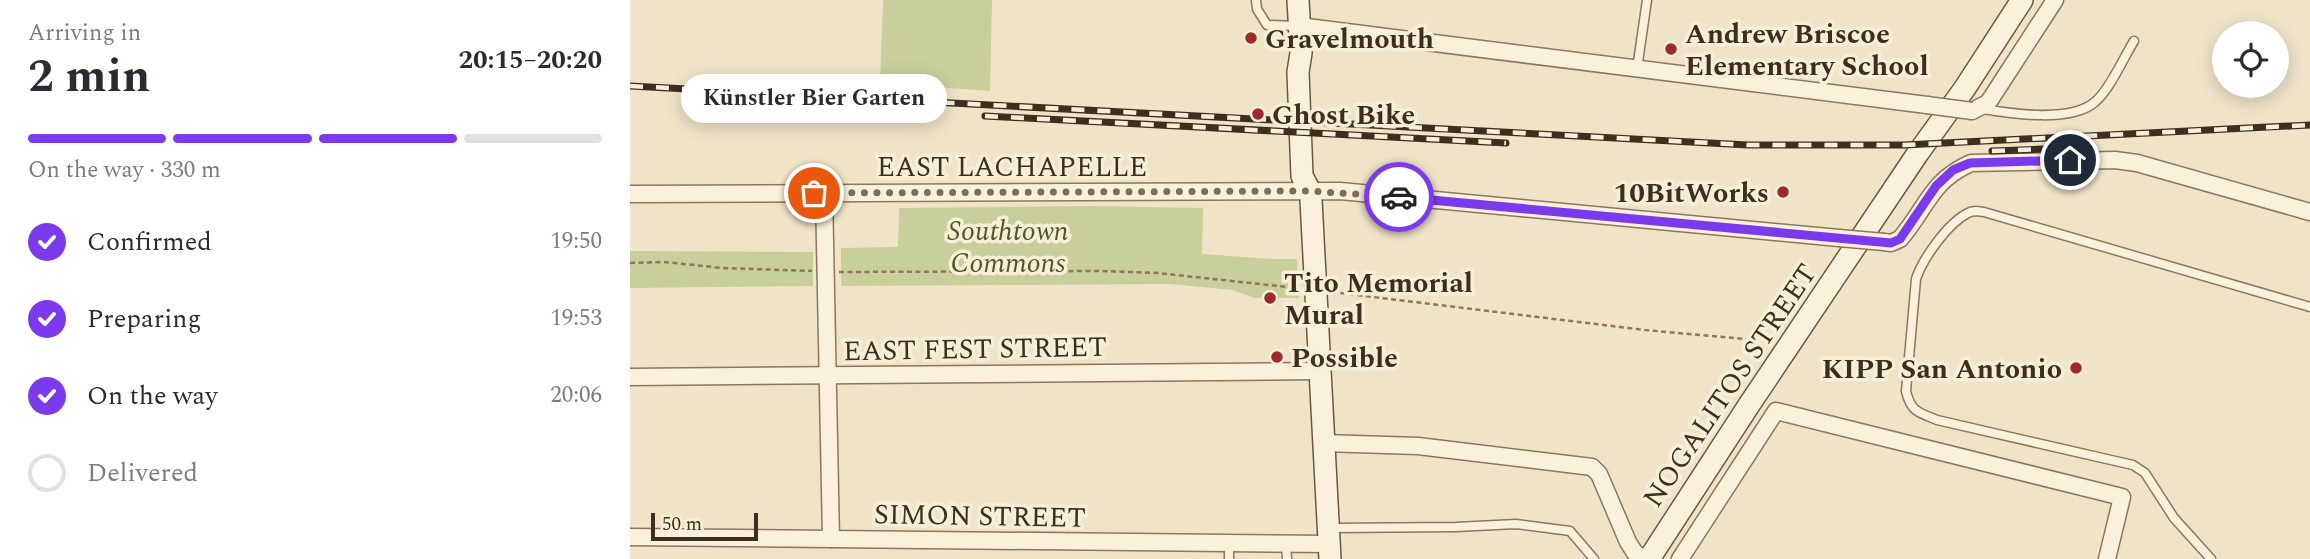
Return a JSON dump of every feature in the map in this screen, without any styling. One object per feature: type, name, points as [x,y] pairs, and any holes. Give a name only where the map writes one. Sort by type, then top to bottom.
[{"type":"main road","points":[[1298,0],[1301,52],[1310,73],[1314,134],[1315,176],[1310,191],[1329,544]]},
{"type":"main road","name":"NOGALITOS STREET","points":[[1646,559],[2022,0]]},
{"type":"street","points":[[1299,26],[1976,110],[1987,103],[2055,0]]},
{"type":"street","name":"EAST LACHAPELLE","points":[[630,194],[1340,191],[1891,243],[1900,239],[1943,178],[1953,170],[1970,163],[2115,160],[2171,172],[2310,212]]},
{"type":"street","points":[[824,193],[831,539]]},
{"type":"street","name":"EAST FEST STREET","points":[[630,377],[1320,371]]},
{"type":"street","points":[[1680,559],[1776,411],[2122,497],[2107,559]]},
{"type":"street","points":[[1323,443],[1418,446],[1592,467],[1599,474],[1635,554],[1646,559]]},
{"type":"street","name":"SIMON STREET","points":[[630,537],[831,539],[1287,552],[1329,544]]},
{"type":"lane","points":[[1256,0],[1256,9],[1267,26],[1299,26]]},
{"type":"lane","points":[[1637,69],[1647,0]]},
{"type":"lane","points":[[1976,110],[2060,114],[2090,106],[2104,93],[2134,41]]},
{"type":"lane","points":[[2211,559],[2174,518],[2145,473],[2133,465],[1937,420],[1917,412],[1909,404],[1906,391],[1916,279],[1920,267],[1956,222],[1972,211],[1984,212],[2310,307]]},
{"type":"lane","points":[[1329,544],[1456,527],[1516,524],[1570,531],[1594,559]]},
{"type":"path","points":[[630,263],[664,262],[723,268],[818,271]]},
{"type":"path","points":[[838,272],[1103,271],[1158,273],[1299,288]]},
{"type":"path","points":[[1332,292],[1645,330],[1746,339]]},
{"type":"green space","points":[[883,0],[992,0],[990,91],[880,83]]},
{"type":"green space","name":"Southtown Commons","points":[[899,208],[1203,208],[1202,254],[1297,259],[1299,298],[1255,298],[1232,290],[1170,284],[841,286],[841,248],[898,247]]},
{"type":"green space","points":[[630,251],[813,252],[813,286],[630,288]]},
{"type":"railway","points":[[630,86],[1748,145],[1904,145],[2310,125]]},
{"type":"railway","points":[[985,116],[1506,143]]},
{"type":"railway","points":[[1992,151],[2044,149]]},
{"type":"way so far","points":[[814,193],[1340,191],[1399,197]]},
{"type":"place","name":"Gravelmouth","points":[[1251,38]]},
{"type":"place","name":"Andrew Briscoe Elementary School","points":[[1671,49]]},
{"type":"place","name":"Ghost Bike","points":[[1258,114]]},
{"type":"place","name":"10BitWorks","points":[[1783,192]]},
{"type":"place","name":"Künstler Bier Garten","points":[[814,193]]},
{"type":"place","name":"Tito Memorial Mural","points":[[1270,298]]},
{"type":"place","name":"Possible","points":[[1277,357]]},
{"type":"place","name":"KIPP San Antonio","points":[[2076,368]]},
{"type":"route","points":[[1399,197],[1891,243],[1906,232],[1936,186],[1953,170],[1970,163],[1993,161],[2070,160]]}]
